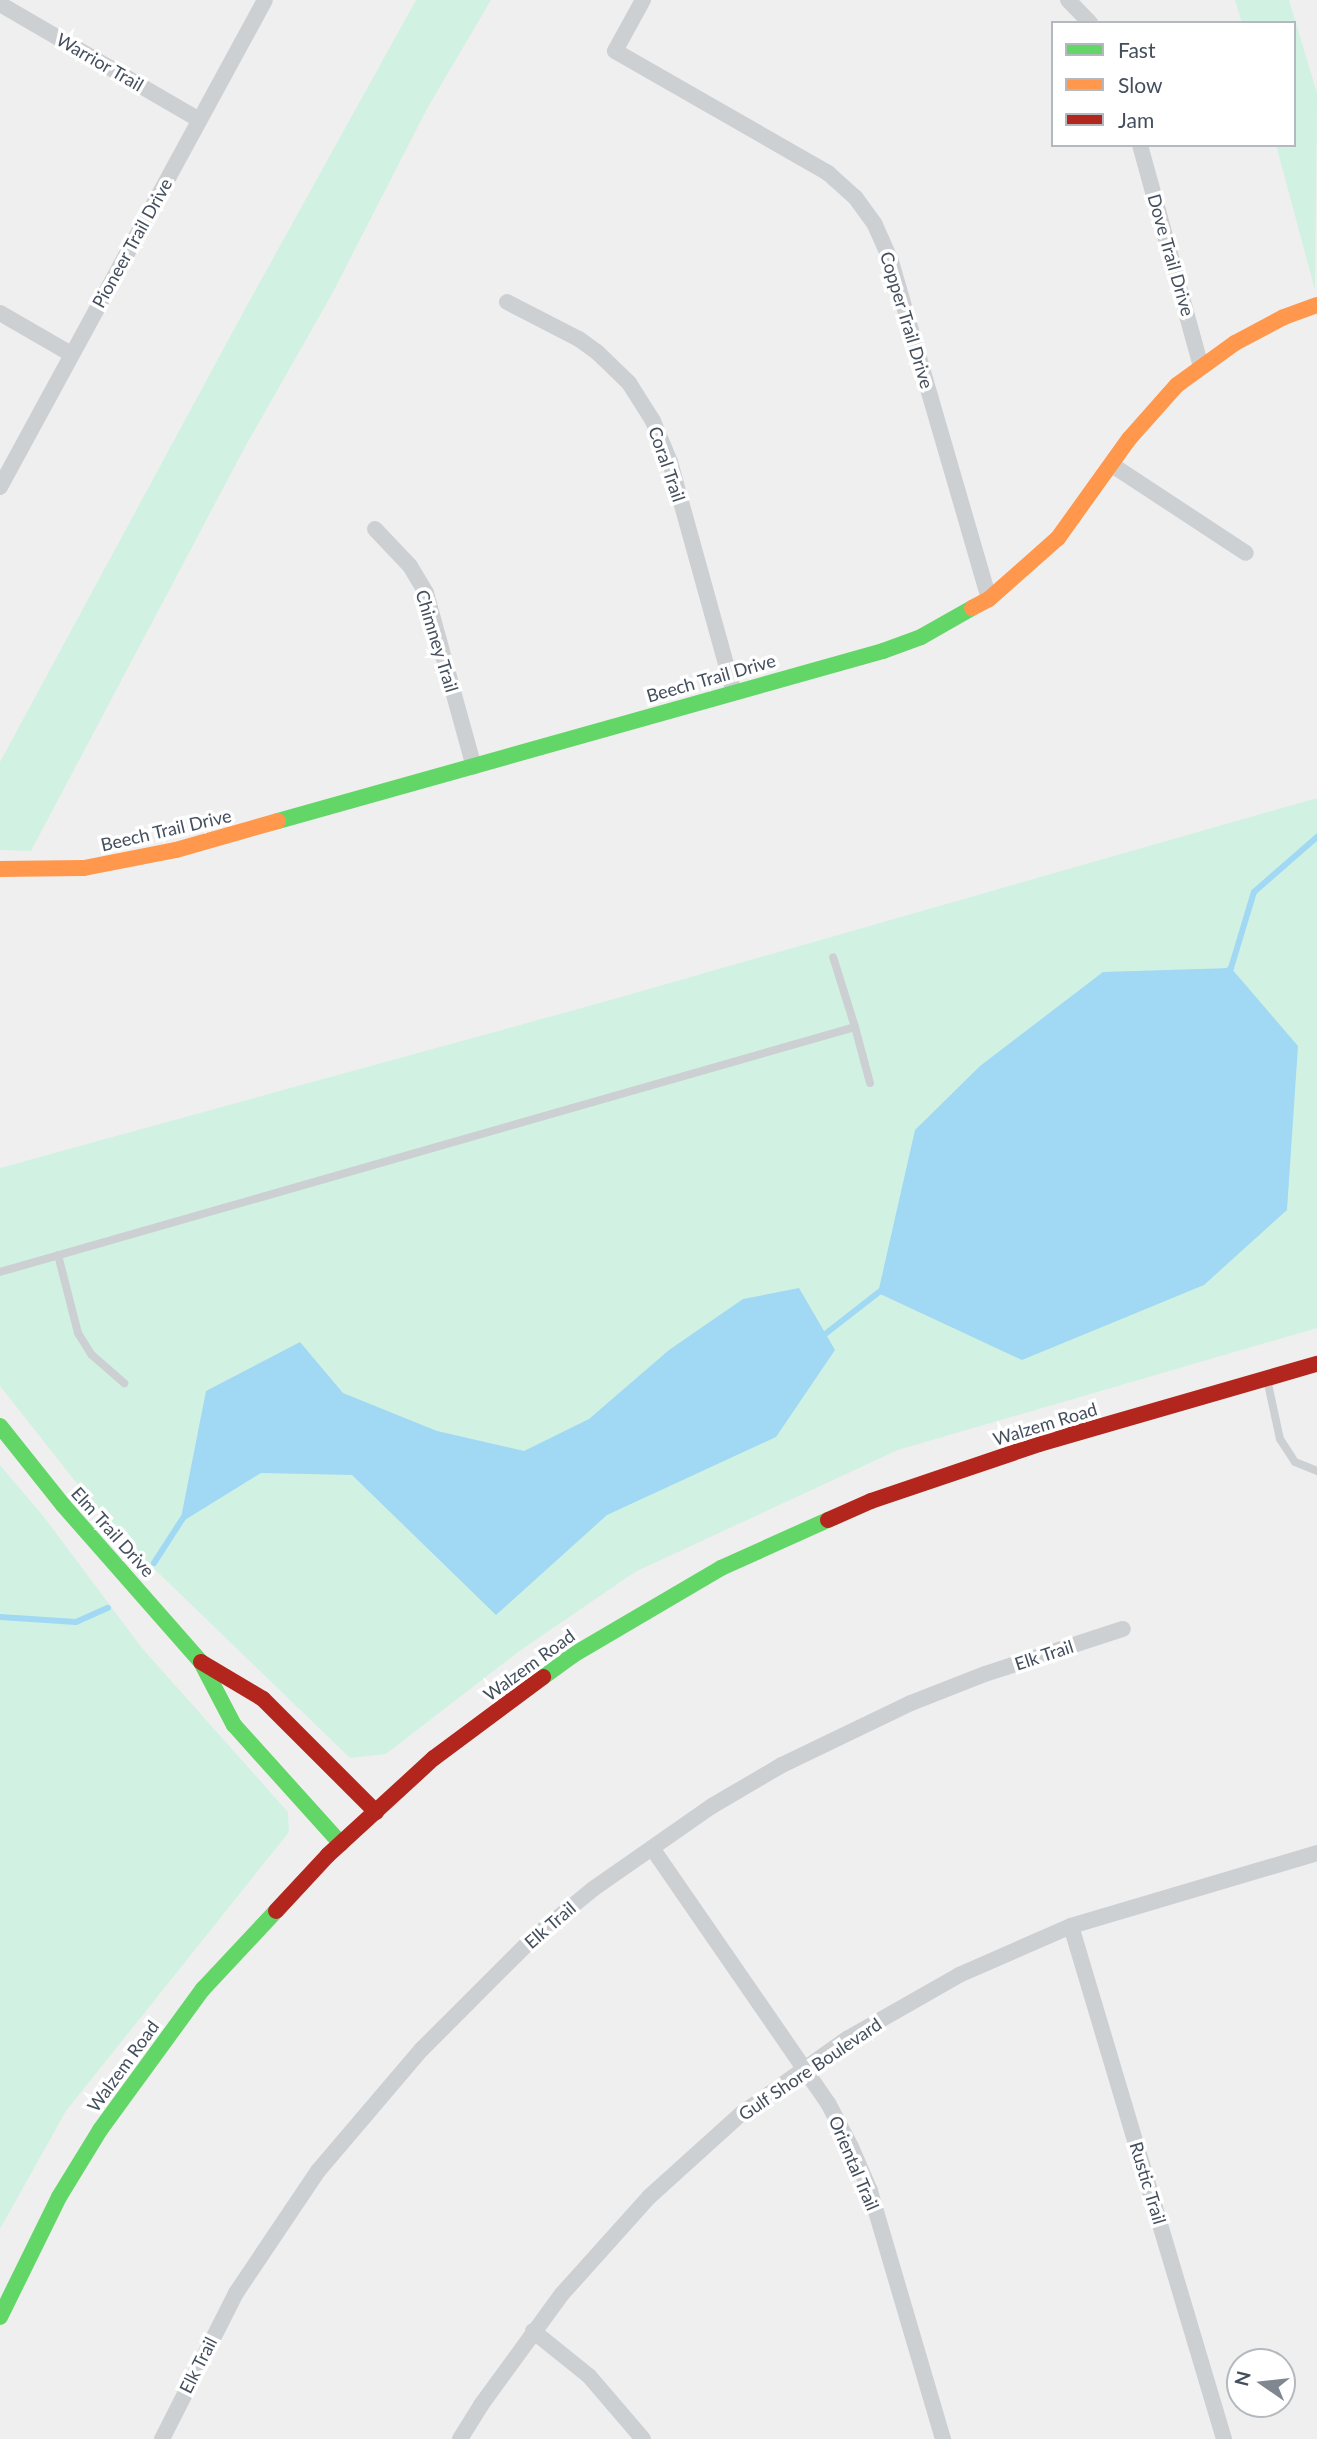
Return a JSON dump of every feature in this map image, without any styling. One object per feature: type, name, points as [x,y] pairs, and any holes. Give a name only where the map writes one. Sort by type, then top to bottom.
[{"type":"street","name":"Pioneer Trail Drive","points":[[0,487],[265,0]]},
{"type":"street","name":"Copper Trail Drive","points":[[643,0],[615,51],[828,173],[855,197],[875,225],[890,258],[989,599]]},
{"type":"street","points":[[1068,0],[1088,21]]},
{"type":"street","name":"Warrior Trail","points":[[0,4],[199,120]]},
{"type":"street","name":"Dove Trail Drive","points":[[1141,147],[1201,366]]},
{"type":"street","name":"Coral Trail","points":[[507,302],[597,352],[629,383],[653,421],[670,462],[734,692]]},
{"type":"street","name":"Beech Trail Drive","points":[[0,869],[84,867],[141,859],[474,767],[908,642],[958,619],[989,599],[1058,538],[1152,410],[1201,366],[1283,317],[1317,306]]},
{"type":"street","points":[[0,313],[71,354]]},
{"type":"street","points":[[1112,465],[1246,553]]},
{"type":"street","name":"Chimney Trail","points":[[375,529],[410,566],[426,593],[474,767]]},
{"type":"street","name":"Walzem Road","points":[[0,2317],[59,2197],[100,2130],[203,1989],[341,1844],[434,1758],[573,1655],[721,1568],[871,1500],[1039,1444],[1317,1364]]},
{"type":"street","name":"Elm Trail Drive","points":[[0,1426],[62,1505],[201,1662],[234,1725],[341,1844]]},
{"type":"street","name":"Elk Trail","points":[[162,2439],[236,2293],[318,2171],[422,2049],[533,1938],[593,1888],[712,1807],[845,1733],[985,1674],[1123,1629]]},
{"type":"street","name":"Elm Trail Drive","points":[[201,1662],[263,1699],[376,1812]]},
{"type":"street","name":"Oriental Trail","points":[[652,1848],[804,2069],[851,2147],[870,2191],[943,2439]]},
{"type":"street","name":"Gulf Shore Boulevard","points":[[460,2439],[533,2331],[604,2245],[649,2197],[741,2114],[847,2039],[959,1975],[1071,1926],[1317,1853]]},
{"type":"street","name":"Rustic Trail","points":[[1071,1926],[1224,2439]]},
{"type":"street","points":[[533,2331],[589,2376],[643,2439]]},
{"type":"lane","points":[[833,957],[870,1083]]},
{"type":"lane","points":[[0,1272],[855,1027]]},
{"type":"lane","points":[[58,1255],[78,1333],[92,1355],[124,1382]]},
{"type":"lane","points":[[1266,1379],[1280,1439],[1295,1462],[1317,1471]]},
{"type":"green space","points":[[416,0],[491,0],[428,107],[332,294],[245,447],[31,851],[0,850],[0,762]]},
{"type":"green space","points":[[1235,0],[1289,0],[1295,21],[1241,21]]},
{"type":"green space","points":[[1296,23],[1317,93],[1315,290],[1277,147],[1296,147]]},
{"type":"green space","points":[[1317,798],[1317,1328],[898,1450],[635,1572],[518,1652],[386,1754],[350,1758],[112,1528],[0,1386],[0,1168],[614,999]]},
{"type":"green space","points":[[0,1465],[44,1517],[142,1648],[288,1812],[289,1832],[66,2111],[0,2229]]},
{"type":"water","points":[[1231,968],[1298,1046],[1287,1210],[1204,1285],[1022,1360],[878,1293],[915,1130],[980,1066],[1103,972]]},
{"type":"water","points":[[799,1288],[835,1350],[776,1437],[607,1515],[496,1615],[352,1475],[261,1473],[180,1523],[206,1391],[300,1342],[343,1393],[437,1431],[524,1451],[589,1419],[669,1350],[743,1299]]},
{"type":"waterway","points":[[1225,973],[1231,968],[1254,892],[1317,837]]},
{"type":"waterway","points":[[820,1338],[883,1289]]},
{"type":"waterway","points":[[154,1563],[183,1518]]},
{"type":"waterway","points":[[0,1617],[76,1622],[108,1608]]},
{"type":"traffic: fast","points":[[278,821],[883,651],[921,637],[972,608]]},
{"type":"traffic: fast","points":[[0,1426],[63,1505],[201,1662],[234,1725],[341,1844]]},
{"type":"traffic: fast","points":[[543,1677],[573,1655],[721,1568],[828,1520]]},
{"type":"traffic: fast","points":[[0,2317],[59,2197],[100,2130],[203,1989],[276,1911]]},
{"type":"traffic: slow","points":[[972,608],[989,599],[1058,538],[1129,439],[1177,385],[1235,343],[1284,317],[1317,305]]},
{"type":"traffic: slow","points":[[0,869],[84,868],[176,850],[278,821]]},
{"type":"traffic: jam","points":[[828,1520],[871,1501],[1039,1444],[1317,1364]]},
{"type":"traffic: jam","points":[[201,1662],[263,1699],[376,1812]]},
{"type":"traffic: jam","points":[[276,1911],[328,1855],[434,1758],[543,1677]]}]
